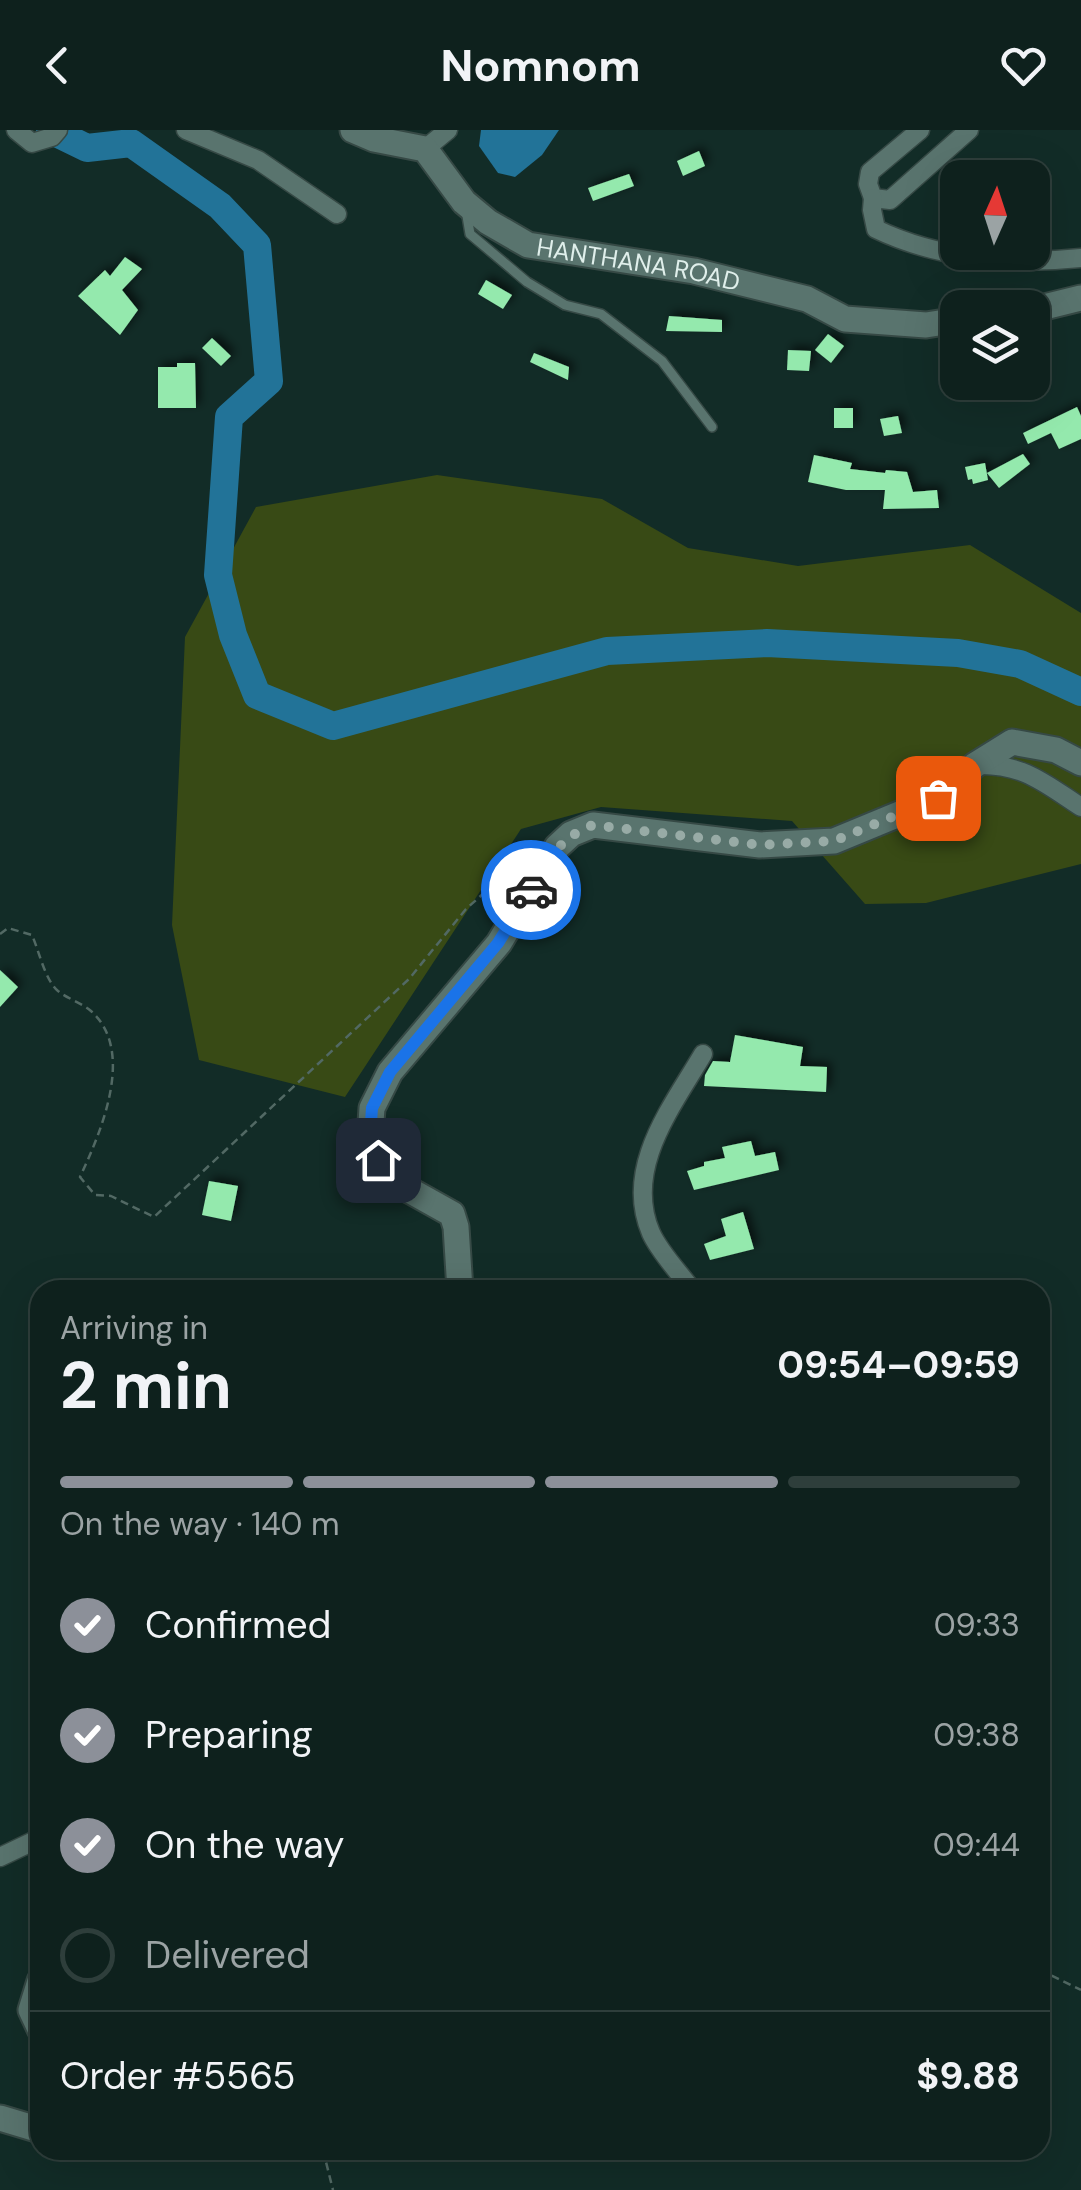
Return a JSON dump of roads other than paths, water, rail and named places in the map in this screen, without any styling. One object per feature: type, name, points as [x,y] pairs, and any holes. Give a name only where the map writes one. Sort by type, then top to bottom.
[{"type":"street","points":[[16,130],[32,143],[55,134]]},
{"type":"street","points":[[186,130],[258,160],[337,214]]},
{"type":"street","points":[[354,130],[374,139],[426,150],[448,130]]},
{"type":"street","points":[[920,130],[870,172],[868,184],[876,228],[894,238],[994,261],[1081,258]]},
{"type":"street","points":[[873,198],[890,200],[970,130]]},
{"type":"street","name":"HANTHANA ROAD","points":[[426,150],[464,202],[488,222],[528,245],[694,271],[807,299],[845,319],[940,323]]},
{"type":"street","points":[[1050,306],[1081,298]]},
{"type":"street","points":[[459,1280],[452,1214],[393,1181],[378,1160],[370,1137],[372,1108],[390,1072],[498,943],[557,847],[571,834],[593,825],[760,845],[834,841],[938,798],[975,765],[1012,742],[1056,750],[1081,763]]},
{"type":"street","points":[[975,765],[1004,764],[1029,772],[1081,807]]},
{"type":"street","points":[[685,1280],[651,1232],[641,1185],[654,1139],[704,1054]]},
{"type":"street","points":[[0,1857],[30,1843]]},
{"type":"street","points":[[0,2118],[30,2127]]},
{"type":"lane","points":[[464,202],[470,234],[526,282],[565,305],[601,314],[662,361],[712,427]]},
{"type":"water","points":[[481,130],[559,130],[542,155],[515,177],[498,173],[479,146]]},
{"type":"waterway","points":[[50,130],[87,148],[131,143],[220,206],[257,245],[269,381],[229,417],[218,575],[233,635],[257,695],[333,726],[607,651],[767,643],[958,653],[1020,664],[1081,692]]}]
